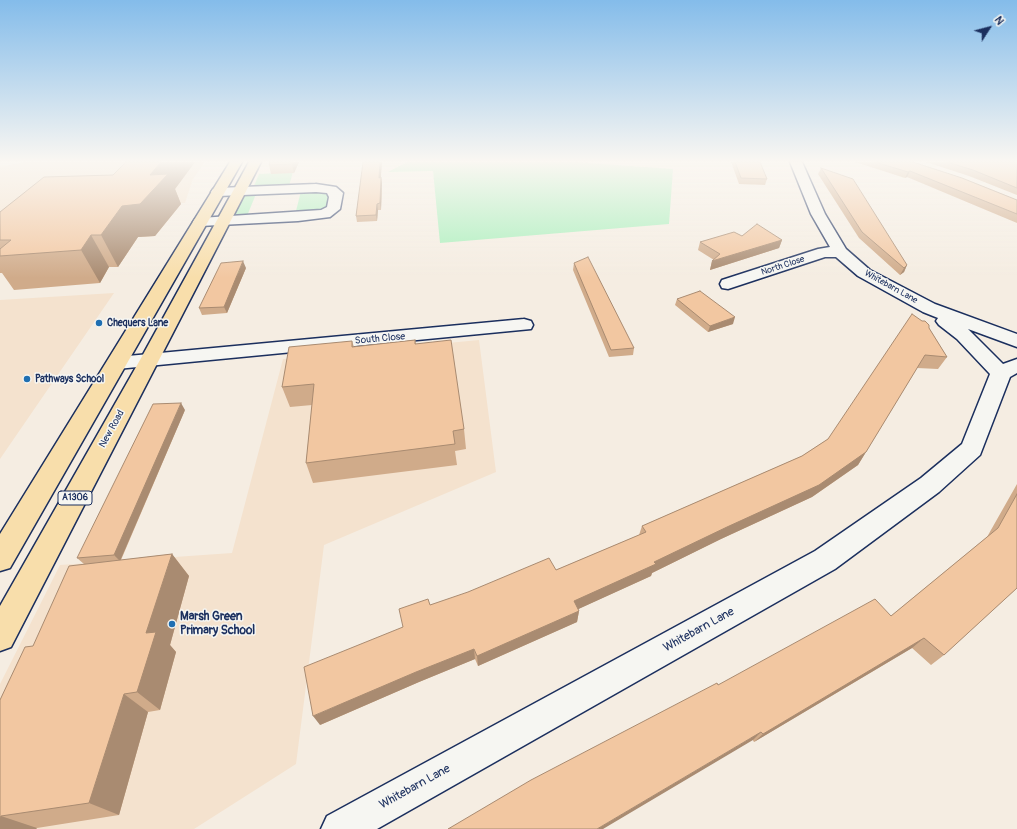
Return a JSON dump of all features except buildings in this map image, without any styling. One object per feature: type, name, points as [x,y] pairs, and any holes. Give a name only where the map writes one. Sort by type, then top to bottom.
[{"type":"main road","name":"A1306","points":[[0,559],[213,201]]},
{"type":"main road","name":"New Road","points":[[0,636],[235,201]]},
{"type":"street","points":[[200,222],[325,214],[333,209],[335,201]]},
{"type":"street","name":"Whitebarn Lane","points":[[812,201],[818,214],[840,252],[864,273],[929,308],[1017,341]]},
{"type":"street","name":"North Close","points":[[728,284],[824,252],[840,252]]},
{"type":"street","name":"Whitebarn Lane","points":[[340,829],[825,560],[930,485],[972,449],[1009,369],[929,308]]},
{"type":"street","name":"South Close","points":[[117,363],[524,325]]},
{"type":"shaded area","points":[[0,201],[186,201],[185,203],[70,204],[0,212]]},
{"type":"shaded area","name":"Pathways School","points":[[114,293],[0,459],[0,300]]},
{"type":"shaded area","name":"Marsh Green Primary School","points":[[479,340],[496,472],[324,545],[296,764],[194,829],[0,829],[0,684],[60,565],[232,553],[283,359]]},
{"type":"green space","points":[[237,201],[253,201],[247,216],[230,217]]},
{"type":"green space","points":[[299,201],[329,201],[327,206],[315,212],[295,215]]},
{"type":"green space","points":[[436,201],[671,201],[669,224],[440,243]]},
{"type":"place","name":"Chequers Lane","points":[[99,323]]},
{"type":"place","name":"Pathways School","points":[[27,379]]},
{"type":"place","name":"Marsh Green Primary School","points":[[172,624]]}]
